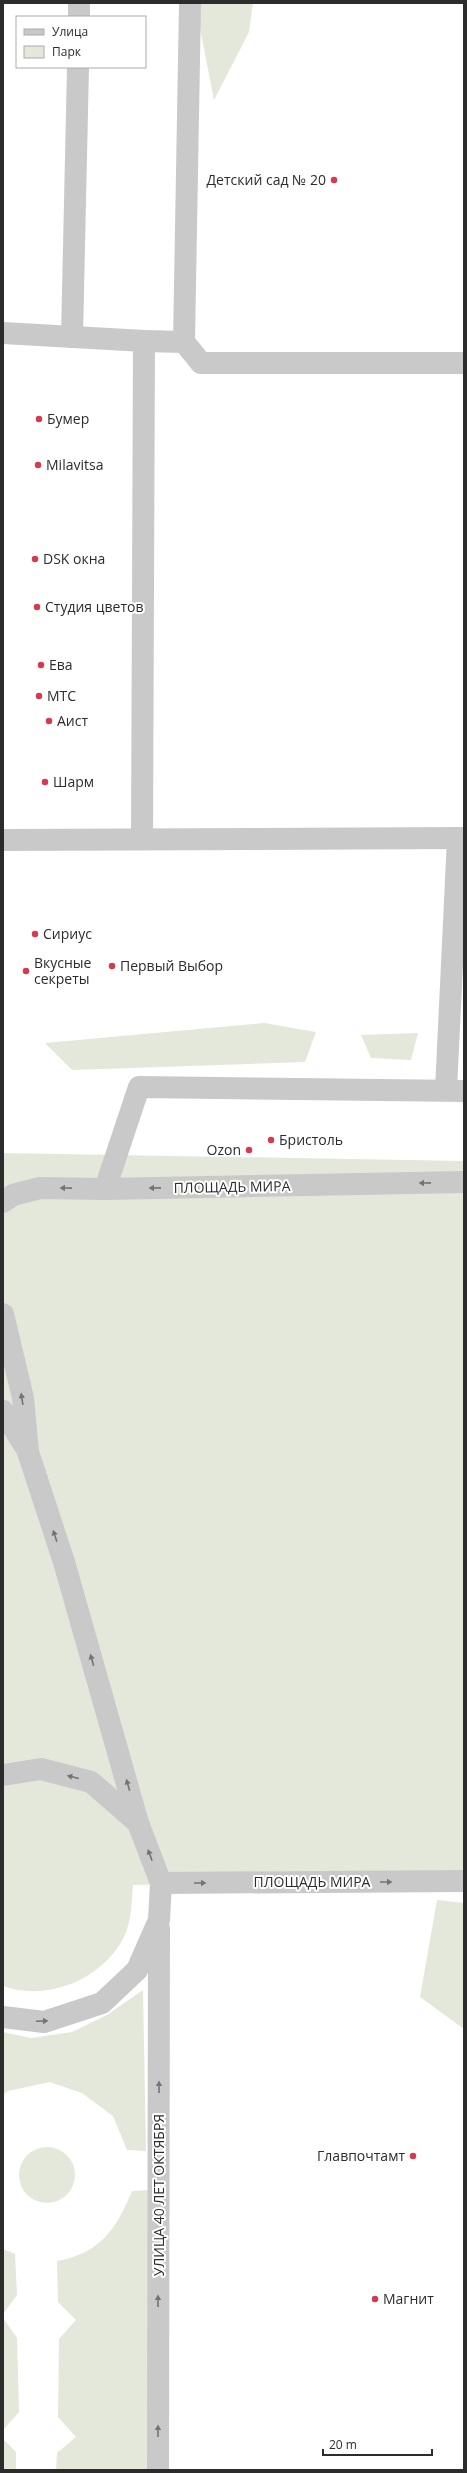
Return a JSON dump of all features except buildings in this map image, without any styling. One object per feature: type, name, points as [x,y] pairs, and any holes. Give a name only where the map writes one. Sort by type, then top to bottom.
[{"type":"street","points":[[79,3],[79,16]]},
{"type":"street","points":[[190,3],[184,342],[201,363],[464,363]]},
{"type":"street","points":[[72,337],[78,68]]},
{"type":"street","points":[[3,334],[184,342]]},
{"type":"street","points":[[142,839],[144,341]]},
{"type":"street","points":[[3,840],[461,838],[455,1090],[139,1087],[105,1189]]},
{"type":"street","name":"ПЛОЩАДЬ МИРА","points":[[3,1202],[13,1195],[40,1188],[105,1189],[464,1182]]},
{"type":"street","points":[[3,1314],[22,1398],[28,1452],[64,1562],[138,1823],[161,1883]]},
{"type":"street","points":[[3,1412],[28,1452]]},
{"type":"street","points":[[3,1775],[41,1769],[91,1782],[138,1823]]},
{"type":"street","name":"ПЛОЩАДЬ МИРА","points":[[161,1883],[464,1881]]},
{"type":"street","name":"УЛИЦА 40 ЛЕТ ОКТЯБРЯ","points":[[158,2470],[159,1920],[161,1883]]},
{"type":"street","points":[[3,2017],[44,2022],[102,2003],[137,1970],[159,1920]]},
{"type":"green space","points":[[195,3],[253,3],[249,32],[214,100]]},
{"type":"green space","points":[[264,1023],[316,1032],[305,1062],[72,1070],[45,1043]]},
{"type":"green space","points":[[418,1033],[411,1060],[371,1058],[361,1035]]},
{"type":"green space","points":[[3,1153],[464,1161],[464,1877],[133,1885],[127,1930],[120,1944],[98,1969],[84,1978],[68,1985],[52,1989],[36,1991],[19,1990],[3,1986]]},
{"type":"green space","points":[[437,1900],[464,1903],[464,2029],[420,1997]]},
{"type":"green space","points":[[143,1990],[146,2151],[127,2150],[113,2116],[82,2093],[50,2082],[8,2091],[3,2095],[3,2032],[31,2038],[72,2032],[107,2015]]},
{"type":"green space","points":[[41,2147],[53,2147],[63,2151],[71,2159],[75,2169],[75,2181],[71,2191],[63,2199],[53,2203],[41,2203],[31,2199],[23,2191],[19,2181],[19,2169],[23,2159],[31,2151]]},
{"type":"green space","points":[[152,2190],[147,2470],[56,2470],[57,2453],[76,2437],[58,2417],[59,2339],[76,2320],[58,2302],[57,2261],[72,2258],[96,2246],[113,2228],[120,2217],[132,2191]]},
{"type":"green space","points":[[3,2249],[15,2254],[17,2295],[3,2314]]},
{"type":"green space","points":[[3,2318],[17,2338],[19,2412],[3,2430]]},
{"type":"green space","points":[[3,2439],[16,2452],[16,2470],[3,2470]]},
{"type":"place","name":"Детский сад № 20","points":[[334,180]]},
{"type":"place","name":"Бумер","points":[[39,419]]},
{"type":"place","name":"Milavitsa","points":[[38,465]]},
{"type":"place","name":"DSK окна","points":[[35,559]]},
{"type":"place","name":"Студия цветов","points":[[37,607]]},
{"type":"place","name":"Ева","points":[[41,665]]},
{"type":"place","name":"МТС","points":[[39,696]]},
{"type":"place","name":"Аист","points":[[49,721]]},
{"type":"place","name":"Шарм","points":[[45,782]]},
{"type":"place","name":"Сириус","points":[[35,934]]},
{"type":"place","name":"Первый Выбор","points":[[112,966]]},
{"type":"place","name":"Вкусные секреты","points":[[26,971]]},
{"type":"place","name":"Бристоль","points":[[271,1140]]},
{"type":"place","name":"Ozon","points":[[249,1150]]},
{"type":"place","name":"Главпочтамт","points":[[413,2156]]},
{"type":"place","name":"Магнит","points":[[375,2299]]}]
